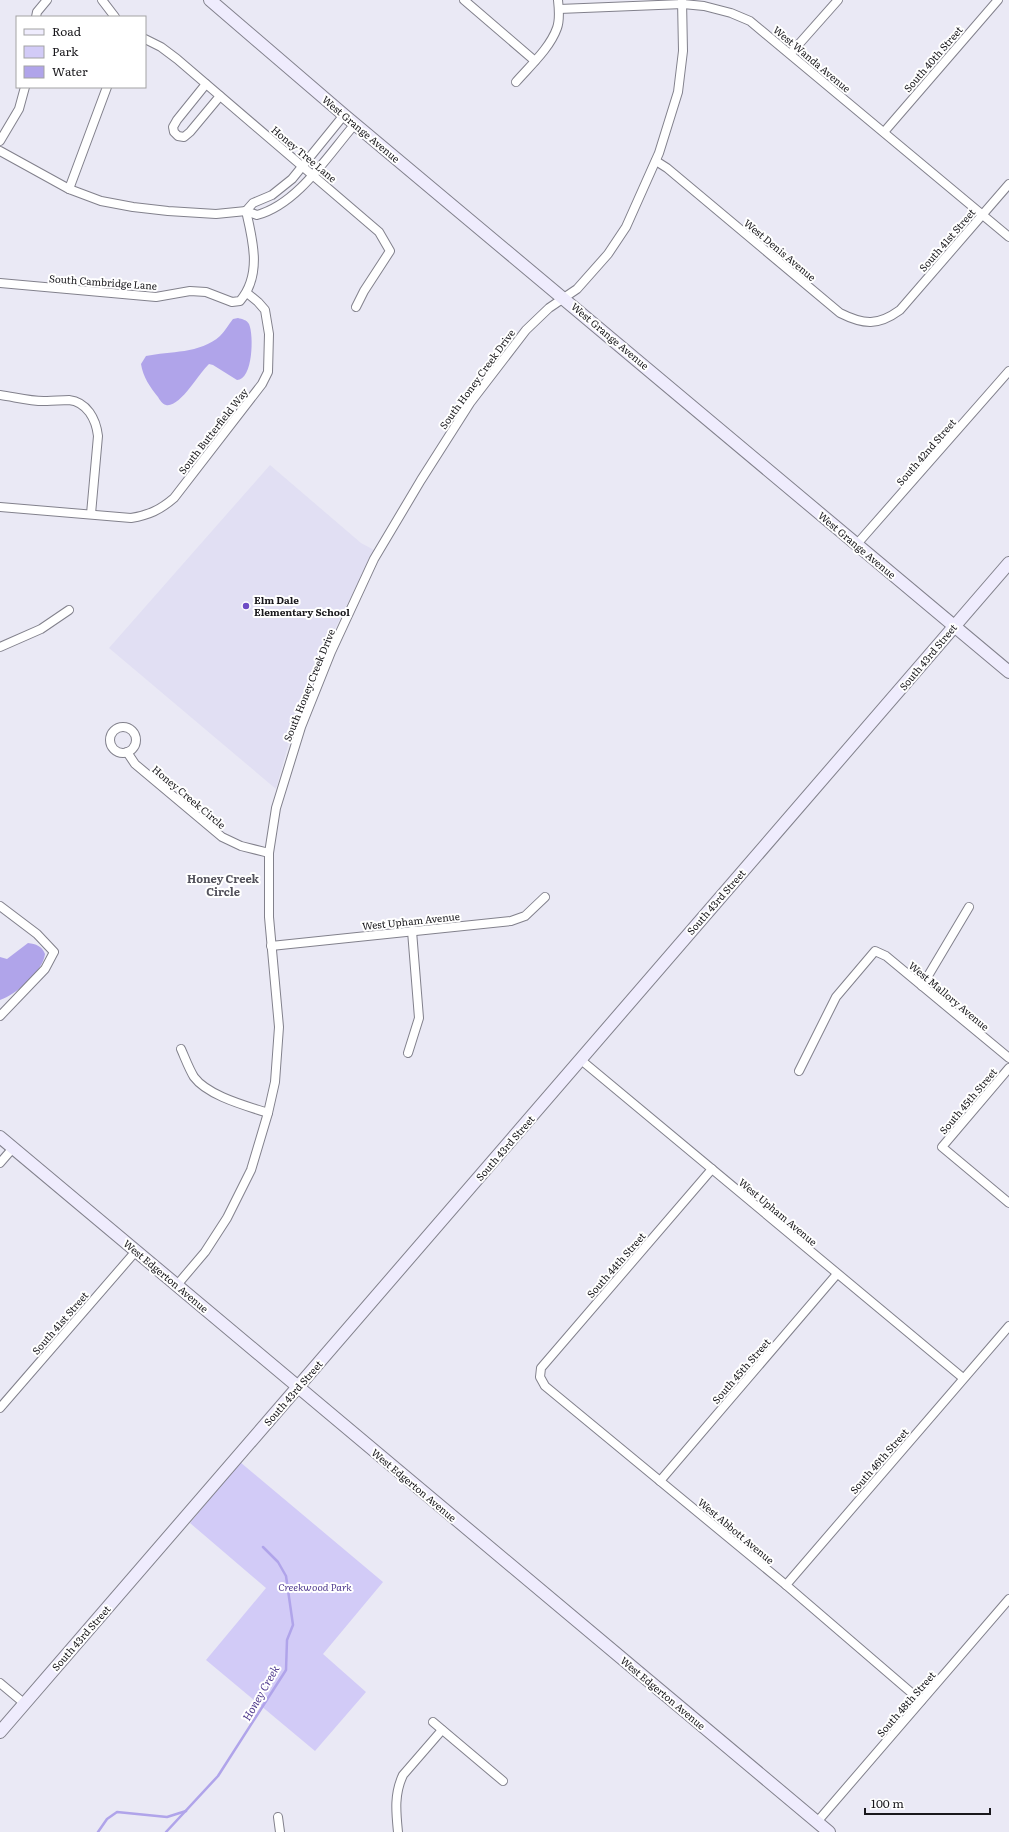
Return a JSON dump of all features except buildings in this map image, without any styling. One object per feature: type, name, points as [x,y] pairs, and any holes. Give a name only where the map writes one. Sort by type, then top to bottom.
[{"type":"street","points":[[36,16],[37,12],[47,0]]},
{"type":"street","points":[[102,0],[114,16]]},
{"type":"street","name":"West Grange Avenue","points":[[210,0],[344,115],[1009,672]]},
{"type":"street","points":[[464,0],[535,61]]},
{"type":"street","points":[[516,82],[535,61],[553,37],[558,27],[558,0]]},
{"type":"street","points":[[791,53],[838,0]]},
{"type":"street","name":"South 40th Street","points":[[884,132],[998,0]]},
{"type":"street","name":"West Wanda Avenue","points":[[559,9],[682,2],[731,13],[750,21],[791,53],[1009,237]]},
{"type":"street","name":"South Honey Creek Drive","points":[[177,1285],[205,1252],[227,1218],[251,1170],[268,1114],[275,1082],[279,1027],[271,946],[269,853],[276,808],[301,727],[331,652],[374,559],[421,480],[470,403],[526,330],[549,308],[577,290],[608,254],[626,227],[656,161],[678,92],[683,51],[682,2]]},
{"type":"street","name":"Honey Tree Lane","points":[[146,40],[161,47],[206,84],[379,232],[390,251],[364,291],[356,307]]},
{"type":"street","points":[[206,84],[173,126],[174,132],[178,136],[184,137],[190,132],[220,96]]},
{"type":"street","points":[[0,141],[19,109],[25,88]]},
{"type":"street","points":[[69,188],[107,88]]},
{"type":"street","points":[[246,211],[253,203],[272,195],[282,188],[303,166],[344,115]]},
{"type":"street","points":[[0,151],[69,188],[101,201],[168,212],[216,214],[246,211],[257,215],[281,205],[296,193],[355,124]]},
{"type":"street","name":"West Denis Avenue","points":[[656,161],[667,168],[840,313],[855,320],[875,323],[888,318],[900,310]]},
{"type":"street","name":"South 41st Street","points":[[900,310],[1009,184]]},
{"type":"street","points":[[246,211],[252,236],[254,263],[252,281],[247,293]]},
{"type":"street","name":"South Cambridge Lane","points":[[0,284],[156,297],[190,291],[206,292],[232,302],[240,301],[247,293]]},
{"type":"street","name":"South Butterfield Way","points":[[0,507],[131,518],[148,515],[163,508],[174,498],[262,384],[268,372],[268,334],[265,310],[247,293]]},
{"type":"street","name":"South 42nd Street","points":[[857,544],[1009,371]]},
{"type":"street","points":[[0,395],[46,401],[70,400],[82,404],[90,412],[97,425],[98,436],[91,514]]},
{"type":"street","name":"South 43rd Street","points":[[0,1732],[1009,563]]},
{"type":"street","points":[[0,647],[41,629],[69,610]]},
{"type":"street","name":"Honey Creek Circle","points":[[127,752],[135,764],[222,837],[241,846],[269,853]]},
{"type":"street","name":"West Upham Avenue","points":[[271,946],[510,921],[525,916],[545,897]]},
{"type":"street","points":[[0,906],[37,934],[54,952],[45,969],[0,1016]]},
{"type":"street","points":[[922,986],[969,907]]},
{"type":"street","points":[[408,1054],[419,1018],[412,931]]},
{"type":"street","name":"West Mallory Avenue","points":[[799,1071],[836,997],[875,951],[886,956],[1009,1058]]},
{"type":"street","points":[[181,1049],[195,1077],[213,1092],[237,1103],[268,1114]]},
{"type":"street","name":"West Upham Avenue","points":[[581,1060],[963,1378]]},
{"type":"street","name":"South 45th Street","points":[[1009,1068],[942,1147],[1009,1203]]},
{"type":"street","name":"West Edgerton Avenue","points":[[0,1137],[829,1832]]},
{"type":"street","points":[[0,1163],[13,1148]]},
{"type":"street","name":"South 44th Street","points":[[540,1377],[541,1368],[712,1169]]},
{"type":"street","name":"South 41st Street","points":[[0,1408],[136,1251]]},
{"type":"street","name":"South 45th Street","points":[[660,1481],[837,1274]]},
{"type":"street","name":"South 46th Street","points":[[786,1585],[1009,1326]]},
{"type":"street","name":"West Abbott Avenue","points":[[540,1377],[546,1386],[786,1585],[921,1701]]},
{"type":"street","name":"South 48th Street","points":[[817,1822],[1009,1600]]},
{"type":"street","points":[[0,1683],[25,1704]]},
{"type":"street","points":[[433,1722],[503,1781]]},
{"type":"street","points":[[398,1832],[396,1801],[399,1783],[403,1775],[442,1730]]},
{"type":"street","points":[[278,1817],[280,1832]]},
{"type":"shaded area","name":"Elm Dale Elementary School","points":[[270,465],[361,543],[374,550],[331,637],[291,735],[276,789],[109,648]]},
{"type":"green space","name":"Creekwood Park","points":[[240,1462],[383,1582],[323,1654],[366,1692],[315,1751],[206,1660],[266,1588],[190,1523]]},
{"type":"water","points":[[238,318],[248,323],[251,330],[251,356],[246,373],[242,378],[237,380],[209,364],[183,396],[177,401],[166,405],[162,403],[143,373],[141,364],[146,356],[184,351],[203,346],[220,336],[233,319]]},
{"type":"water","points":[[28,943],[36,945],[42,949],[45,954],[43,961],[28,982],[14,993],[0,1000],[0,957],[7,959]]},
{"type":"waterway","name":"Honey Creek","points":[[166,1832],[218,1776],[286,1670],[287,1640],[293,1625],[286,1576],[278,1562],[263,1547]]},
{"type":"waterway","name":"Honey Creek","points":[[98,1832],[107,1819],[117,1812],[167,1817],[186,1811]]},
{"type":"place","name":"Elm Dale Elementary School","points":[[246,606]]},
{"type":"district","name":"Honey Creek Circle","points":[[223,885]]}]
